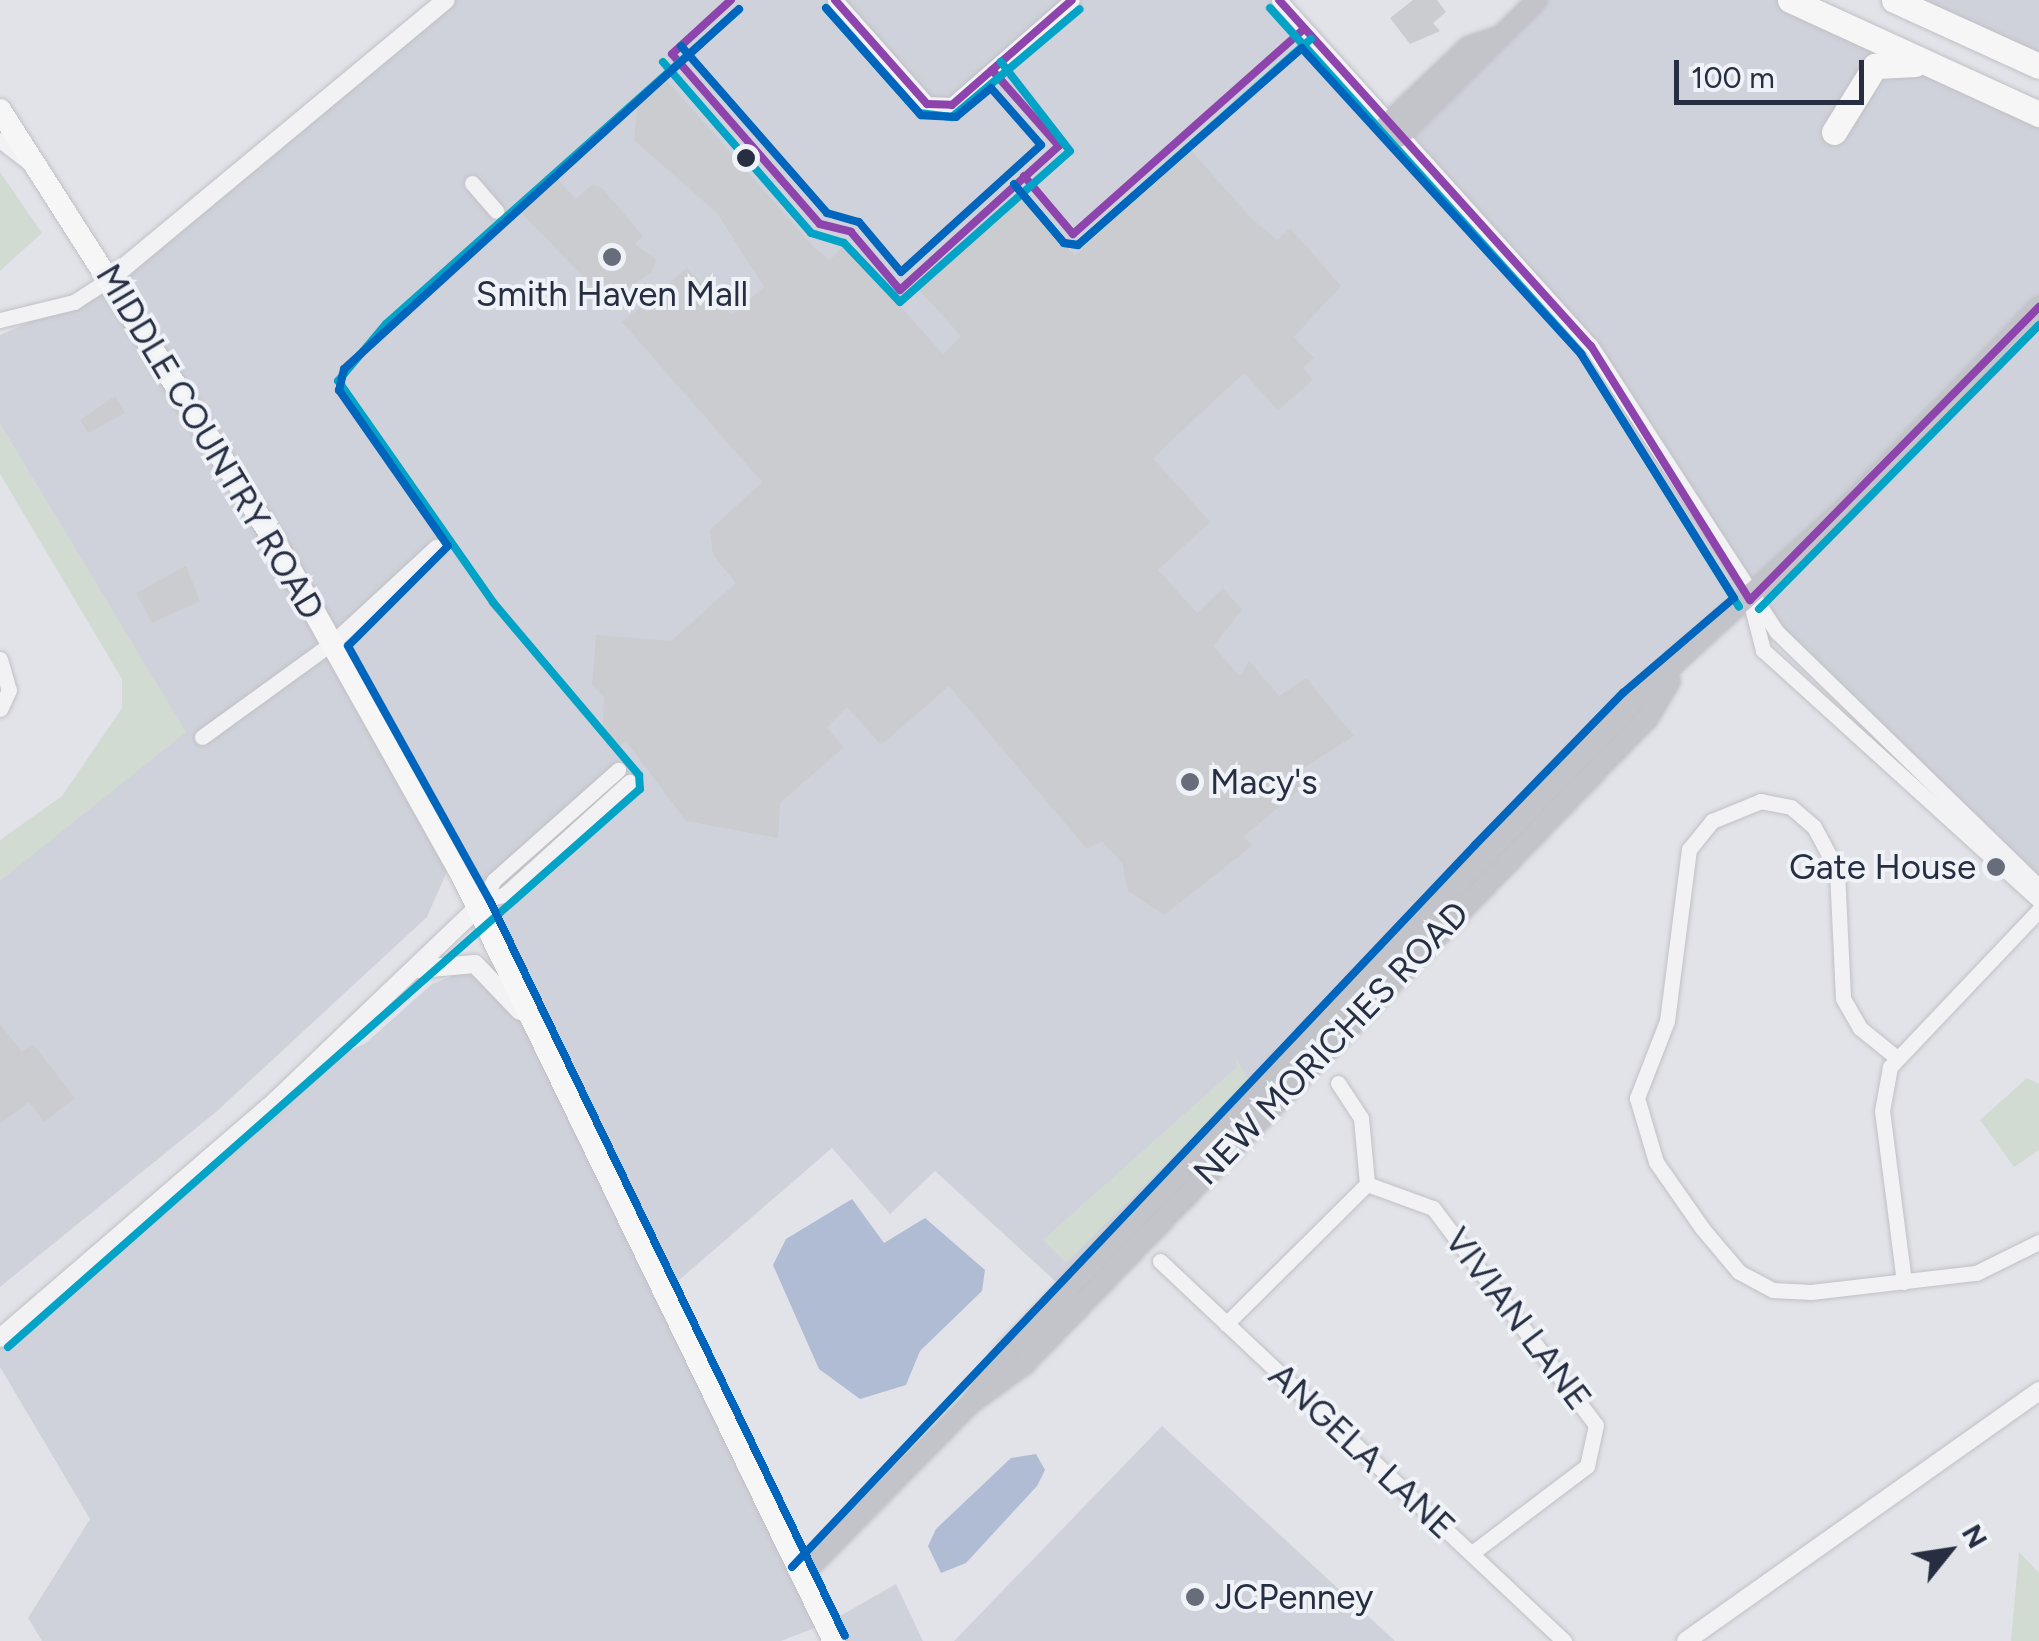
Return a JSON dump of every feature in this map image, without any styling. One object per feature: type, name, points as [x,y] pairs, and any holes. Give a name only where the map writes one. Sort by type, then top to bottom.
[{"type":"highway","points":[[1790,0],[2039,114]]},
{"type":"highway","points":[[1894,0],[2039,66]]},
{"type":"highway","points":[[1832,19],[1859,54],[1834,132],[1878,63],[1936,67]]},
{"type":"main road","points":[[1393,130],[1537,0]]},
{"type":"main road","name":"MIDDLE COUNTRY ROAD","points":[[0,110],[111,278],[483,902],[535,1030],[834,1641]]},
{"type":"main road","name":"NEW MORICHES ROAD","points":[[801,1576],[971,1403],[1010,1347],[1632,702],[1676,670],[1750,600],[2039,307]]},
{"type":"street","points":[[0,320],[74,302],[111,278],[446,0]]},
{"type":"street","points":[[835,0],[927,104],[952,105],[1072,0]]},
{"type":"street","points":[[1279,0],[1592,346],[1750,600],[2039,887]]},
{"type":"street","points":[[0,140],[41,172]]},
{"type":"street","points":[[472,183],[496,211]]},
{"type":"street","points":[[202,737],[332,643],[436,547]]},
{"type":"street","points":[[1750,600],[1763,650],[2039,900]]},
{"type":"street","points":[[0,659],[9,690],[0,710]]},
{"type":"street","points":[[0,1338],[410,974],[483,902],[504,895],[623,776]]},
{"type":"street","points":[[1897,1058],[1860,1028],[1843,998],[1837,870],[1814,827],[1792,807],[1761,800],[1712,821],[1689,849],[1667,1021],[1636,1098],[1639,1124],[1738,1272],[1773,1290],[1904,1282],[1976,1273],[2039,1242]]},
{"type":"street","points":[[1904,1282],[1882,1111],[1897,1058],[2039,910]]},
{"type":"street","points":[[410,974],[430,962],[475,964],[535,1030]]},
{"type":"street","points":[[1226,1324],[1367,1184],[1361,1118],[1338,1083]]},
{"type":"street","name":"VIVIAN LANE","points":[[1367,1184],[1433,1208],[1596,1425],[1587,1466],[1472,1553]]},
{"type":"street","name":"ANGELA LANE","points":[[1160,1261],[1564,1641]]},
{"type":"street","points":[[1686,1641],[2039,1391]]},
{"type":"shaded area","name":"Smith Haven Mall","points":[[446,0],[1279,0],[1399,137],[1537,0],[1790,0],[2039,114],[2039,879],[1750,601],[1079,1303],[935,1171],[890,1214],[832,1148],[663,1294],[826,1624],[896,1584],[923,1641],[834,1641],[825,1624],[781,1641],[42,1641],[28,1618],[90,1519],[0,1367],[0,1332],[314,1067],[366,1043],[432,984],[471,969],[507,970],[452,860],[427,917],[216,1112],[0,1287],[0,880],[185,732],[0,424],[0,335],[74,302]]},
{"type":"shaded area","points":[[1894,0],[2039,0],[2039,67]]},
{"type":"shaded area","points":[[0,172],[42,233],[0,271]]},
{"type":"shaded area","points":[[0,424],[186,732],[0,881],[0,840],[62,796],[122,708],[122,679],[0,474]]},
{"type":"shaded area","points":[[1235,1056],[1249,1081],[1066,1263],[1043,1240],[1237,1067]]},
{"type":"shaded area","points":[[2027,1078],[2039,1084],[2039,1150],[2014,1167],[1980,1120]]},
{"type":"shaded area","points":[[1162,1426],[1395,1641],[954,1641]]},
{"type":"shaded area","points":[[2019,1552],[2039,1573],[2039,1641],[2011,1641]]},
{"type":"water","points":[[852,1199],[884,1243],[925,1218],[985,1270],[982,1291],[920,1351],[906,1385],[860,1399],[819,1369],[773,1265],[786,1239]]},
{"type":"water","points":[[1036,1454],[1045,1470],[1037,1486],[966,1563],[941,1573],[928,1546],[936,1529],[1011,1458]]},
{"type":"building","points":[[1413,0],[1437,0],[1446,12],[1433,23],[1440,31],[1410,44],[1390,18]]},
{"type":"building","name":"Smith Haven Mall","points":[[662,75],[813,246],[830,260],[845,244],[943,354],[961,336],[917,288],[1022,195],[1075,256],[1188,147],[1252,219],[1277,240],[1290,228],[1341,286],[1294,337],[1314,358],[1303,368],[1313,380],[1278,410],[1244,373],[1153,458],[1210,522],[1158,570],[1197,613],[1223,588],[1242,610],[1213,646],[1240,676],[1249,661],[1279,696],[1306,678],[1354,736],[1301,770],[1310,781],[1244,836],[1252,846],[1164,915],[1128,891],[1122,863],[1102,841],[1087,849],[949,686],[881,745],[847,707],[827,728],[844,747],[780,803],[778,838],[686,821],[626,741],[619,747],[603,729],[604,697],[592,685],[596,635],[671,641],[736,583],[713,555],[710,530],[762,482],[622,322],[687,268],[732,315],[764,287],[717,213],[634,140],[638,100]]},
{"type":"building","points":[[554,175],[576,199],[593,184],[603,189],[643,236],[635,244],[656,259],[652,272],[608,303],[515,206]]},
{"type":"building","points":[[115,396],[125,413],[88,433],[80,420]]},
{"type":"building","points":[[186,566],[200,601],[152,623],[136,593]]},
{"type":"building","points":[[0,1024],[22,1052],[33,1044],[75,1098],[44,1122],[29,1102],[0,1124]]},
{"type":"transit line","points":[[672,54],[731,0]]},
{"type":"transit line","points":[[835,0],[927,104],[952,105],[1072,0]]},
{"type":"transit line","points":[[1279,0],[1591,346],[1750,600]]},
{"type":"transit line","points":[[826,8],[919,113],[952,117],[1080,9]]},
{"type":"transit line","points":[[681,46],[827,213],[859,222],[901,272],[1041,145],[991,88],[956,117],[921,115],[826,8]]},
{"type":"transit line","points":[[1270,8],[1581,354],[1739,607]]},
{"type":"transit line","points":[[8,1347],[640,789],[639,775],[493,602],[338,381],[386,324],[739,9]]},
{"type":"transit line","points":[[739,9],[344,369],[339,390],[448,546],[348,646],[490,901],[845,1636]]},
{"type":"transit line","points":[[1024,176],[1073,234],[1303,30]]},
{"type":"transit line","points":[[1014,184],[1064,243],[1078,245],[1311,39]]},
{"type":"transit line","points":[[792,1567],[1475,845],[1623,693],[1734,598],[1581,354],[1302,48],[1078,245],[1064,243],[1014,184]]},
{"type":"transit line","points":[[672,54],[820,224],[851,232],[900,290],[1059,146]]},
{"type":"transit line","points":[[663,62],[811,233],[844,243],[900,302],[1070,151],[1001,62]]},
{"type":"transit line","points":[[992,70],[1059,146]]},
{"type":"transit line","points":[[1750,600],[2039,307]]},
{"type":"transit line","points":[[1759,609],[2039,325]]},
{"type":"place","name":"Smith Haven Mall","points":[[612,257]]},
{"type":"place","name":"Macy's","points":[[1190,782]]},
{"type":"place","name":"Gate House","points":[[1996,867]]},
{"type":"place","name":"JCPenney","points":[[1195,1597]]}]
